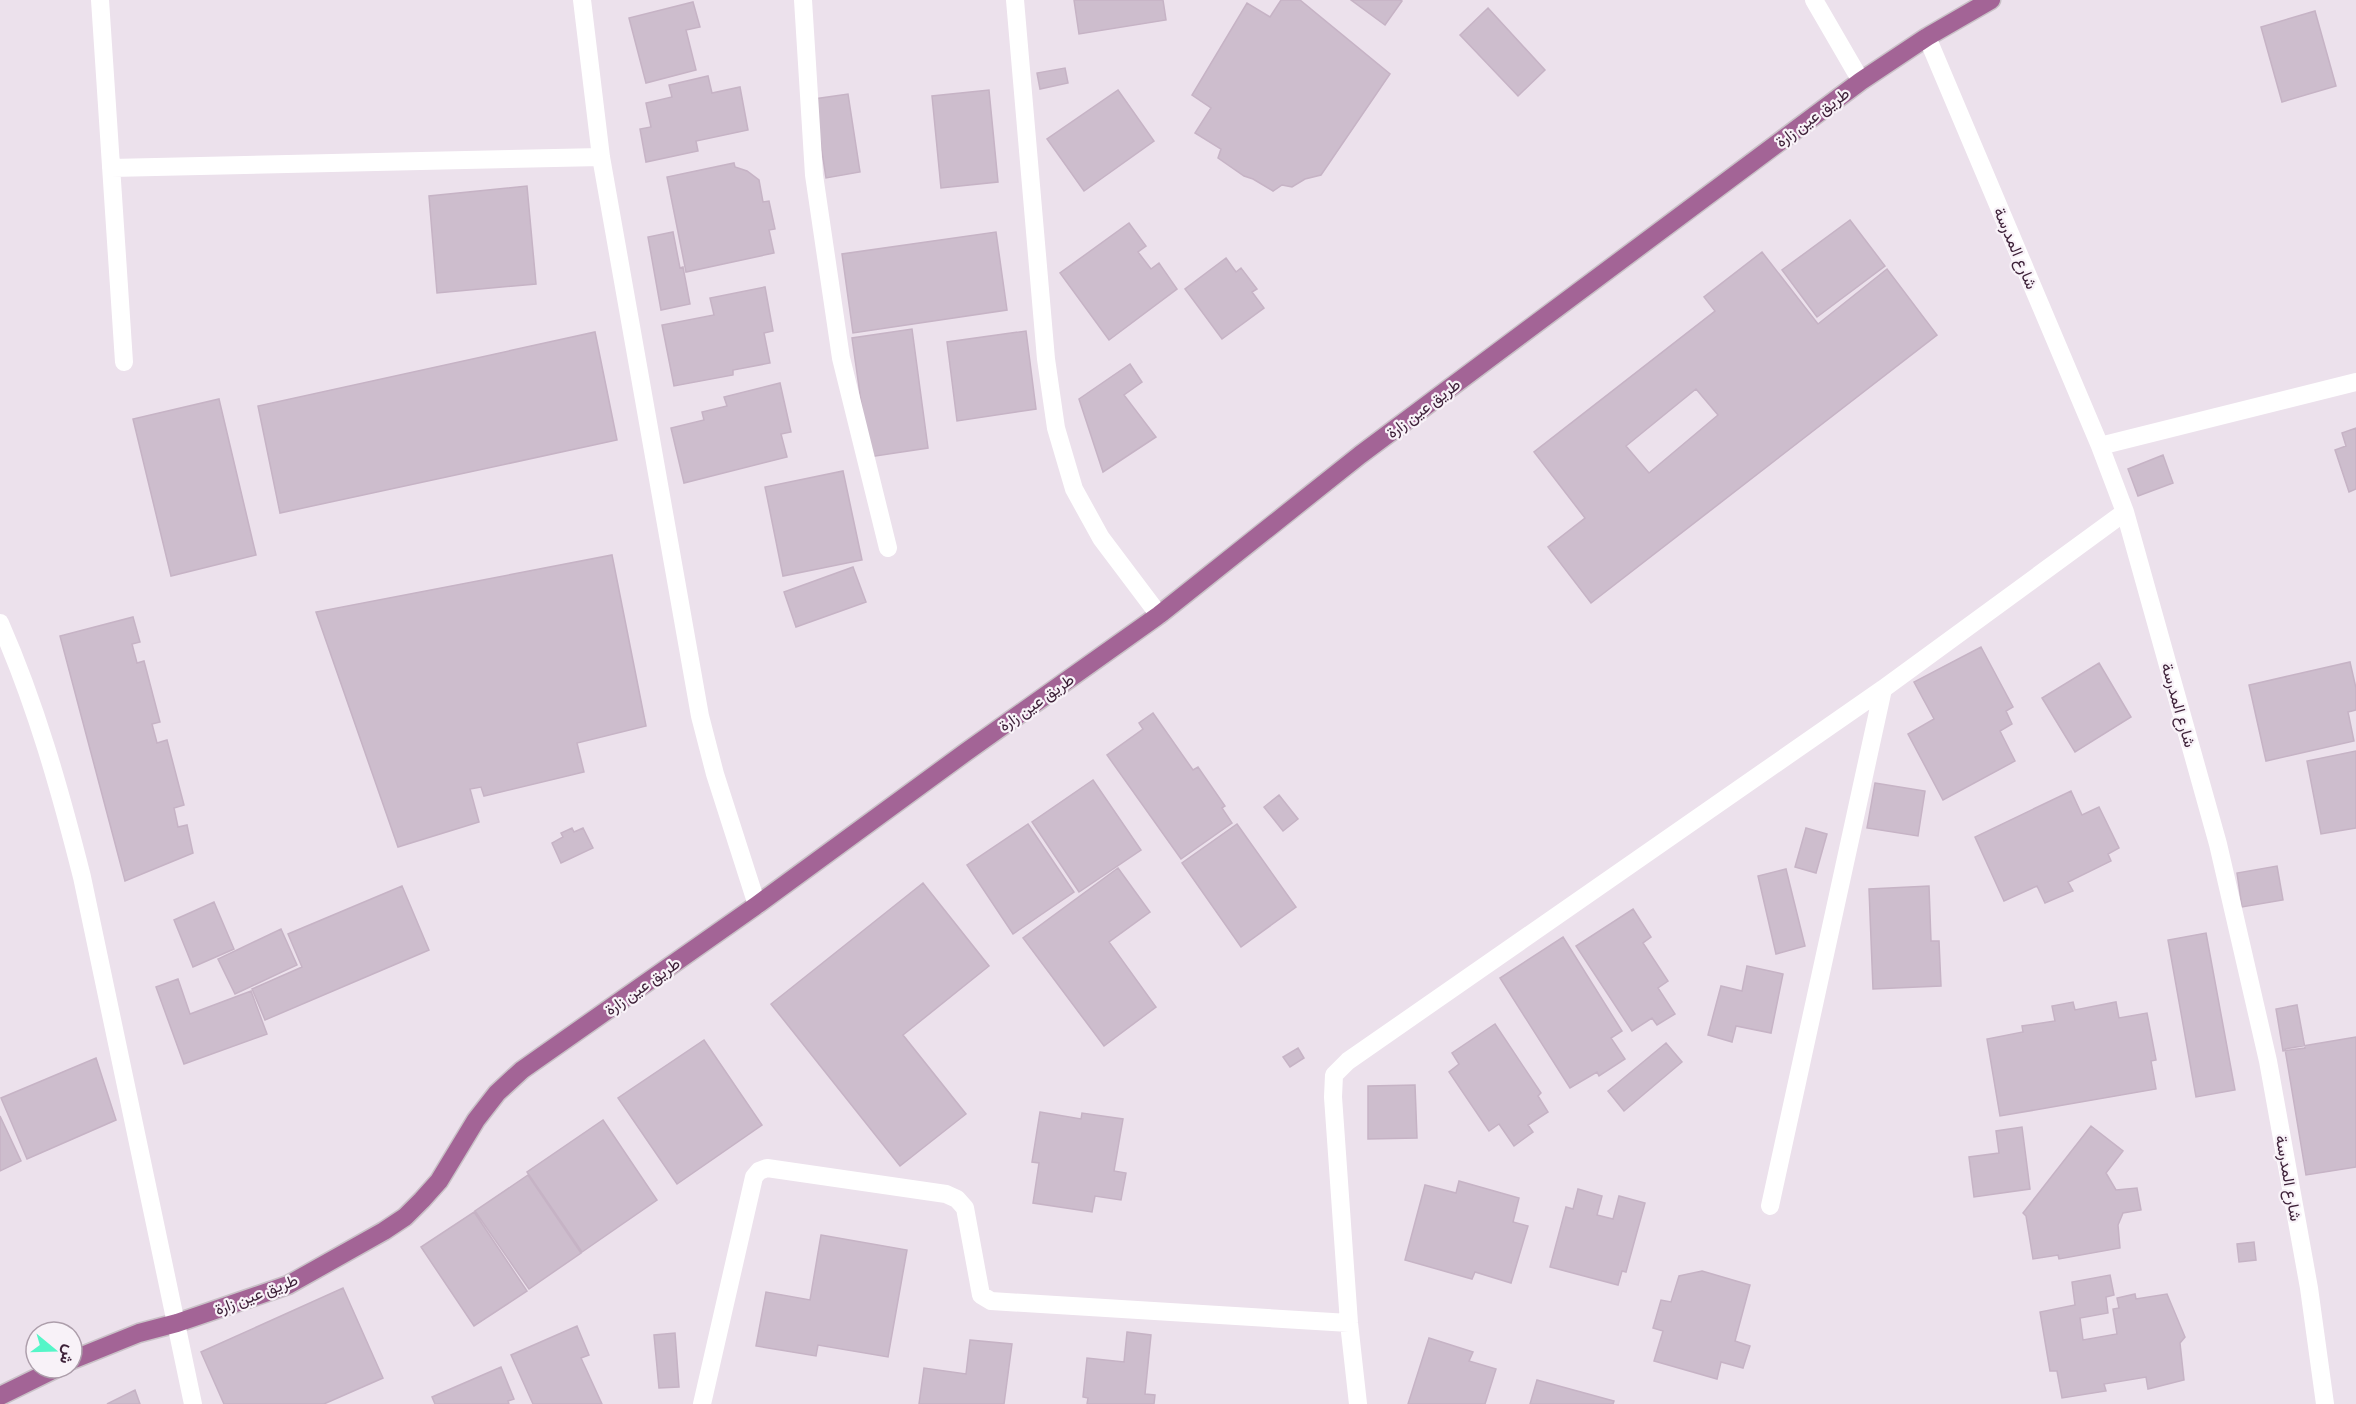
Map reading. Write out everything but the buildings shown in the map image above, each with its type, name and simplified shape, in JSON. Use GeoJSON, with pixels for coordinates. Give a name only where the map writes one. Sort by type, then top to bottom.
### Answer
{"type":"FeatureCollection","features":[{"type":"Feature","properties":{"kind":"main road","name":"طريق عين زارة"},"geometry":{"type":"LineString","coordinates":[[84,1355],[139,1333],[177,1323],[288,1285],[405,1217],[439,1180],[476,1120],[497,1093],[522,1070],[757,905],[966,752],[1159,615],[1360,455],[1861,81],[1927,37],[1991,0]]}},
{"type":"Feature","properties":{"kind":"main road"},"geometry":{"type":"LineString","coordinates":[[0,1396],[33,1380]]}},
{"type":"Feature","properties":{"kind":"street"},"geometry":{"type":"LineString","coordinates":[[100,0],[124,362]]}},
{"type":"Feature","properties":{"kind":"street"},"geometry":{"type":"LineString","coordinates":[[582,0],[601,157],[700,716],[715,774],[757,905]]}},
{"type":"Feature","properties":{"kind":"street"},"geometry":{"type":"LineString","coordinates":[[803,0],[813,175],[841,358],[888,549]]}},
{"type":"Feature","properties":{"kind":"street"},"geometry":{"type":"LineString","coordinates":[[1015,0],[1046,359],[1056,428],[1074,489],[1101,538],[1159,615]]}},
{"type":"Feature","properties":{"kind":"street"},"geometry":{"type":"LineString","coordinates":[[1814,0],[1861,81]]}},
{"type":"Feature","properties":{"kind":"street","name":"شارع المدرسة"},"geometry":{"type":"LineString","coordinates":[[1927,37],[2100,446],[2125,512],[2218,844],[2268,1061],[2309,1288],[2325,1404]]}},
{"type":"Feature","properties":{"kind":"street"},"geometry":{"type":"LineString","coordinates":[[111,168],[601,157]]}},
{"type":"Feature","properties":{"kind":"street"},"geometry":{"type":"LineString","coordinates":[[2100,446],[2356,382]]}},
{"type":"Feature","properties":{"kind":"street"},"geometry":{"type":"LineString","coordinates":[[1358,1404],[1349,1323],[1333,1097],[1334,1075],[1348,1061],[1883,689],[2125,512]]}},
{"type":"Feature","properties":{"kind":"street"},"geometry":{"type":"LineString","coordinates":[[0,623],[40,726],[63,798],[82,877],[193,1404]]}},
{"type":"Feature","properties":{"kind":"street"},"geometry":{"type":"LineString","coordinates":[[1770,1206],[1883,689]]}},
{"type":"Feature","properties":{"kind":"street"},"geometry":{"type":"LineString","coordinates":[[702,1404],[754,1177],[759,1171],[767,1168],[946,1194],[957,1199],[965,1208],[981,1295],[990,1301],[1349,1323]]}}]}
